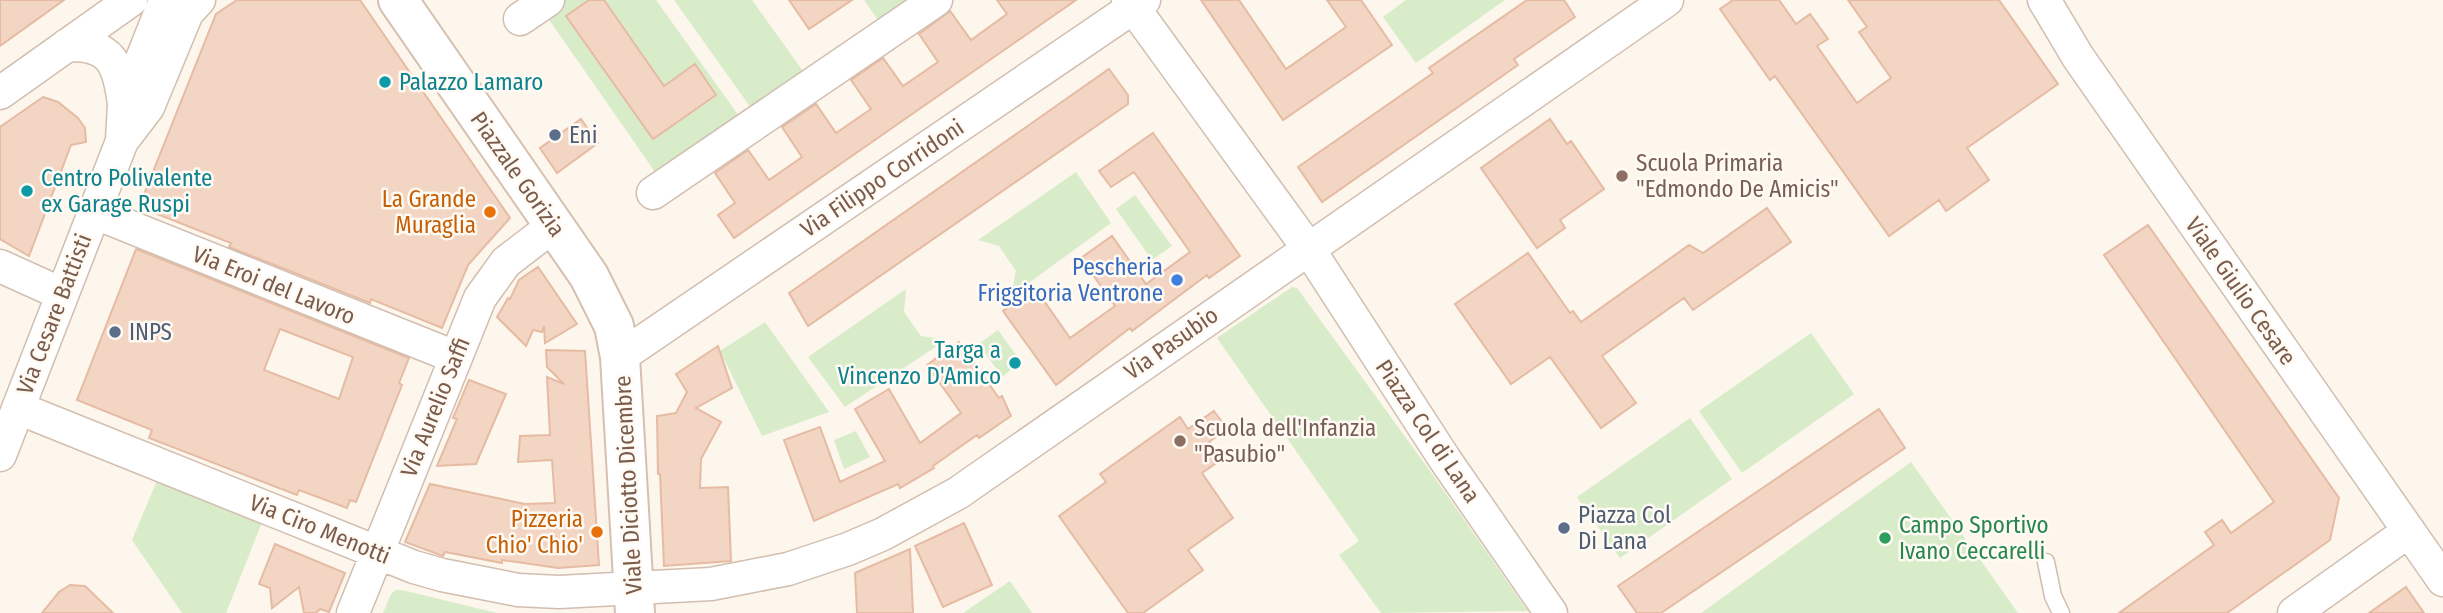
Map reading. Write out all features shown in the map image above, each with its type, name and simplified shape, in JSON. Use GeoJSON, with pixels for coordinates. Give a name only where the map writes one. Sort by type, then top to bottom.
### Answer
{"type":"FeatureCollection","features":[{"type":"Feature","properties":{"kind":"main road","name":"Piazzale Gorizia"},"geometry":{"type":"LineString","coordinates":[[398,0],[589,276],[614,326],[620,357]]}},
{"type":"Feature","properties":{"kind":"main road","name":"Viale Diciotto Dicembre"},"geometry":{"type":"LineString","coordinates":[[620,357],[635,601]]}},
{"type":"Feature","properties":{"kind":"street"},"geometry":{"type":"LineString","coordinates":[[0,93],[131,0]]}},
{"type":"Feature","properties":{"kind":"street"},"geometry":{"type":"LineString","coordinates":[[124,104],[167,0]]}},
{"type":"Feature","properties":{"kind":"street"},"geometry":{"type":"LineString","coordinates":[[122,141],[148,107],[187,13],[199,0]]}},
{"type":"Feature","properties":{"kind":"street"},"geometry":{"type":"LineString","coordinates":[[520,19],[548,0]]}},
{"type":"Feature","properties":{"kind":"street"},"geometry":{"type":"LineString","coordinates":[[653,193],[936,0]]}},
{"type":"Feature","properties":{"kind":"street","name":"Viale Giulio Cesare"},"geometry":{"type":"LineString","coordinates":[[2044,0],[2078,57],[2443,580]]}},
{"type":"Feature","properties":{"kind":"street","name":"Via Pasubio"},"geometry":{"type":"LineString","coordinates":[[635,601],[788,569],[848,549],[920,515],[958,493],[1660,2]]}},
{"type":"Feature","properties":{"kind":"street","name":"Piazza Col di Lana"},"geometry":{"type":"LineString","coordinates":[[1135,3],[1307,248],[1444,458],[1551,613]]}},
{"type":"Feature","properties":{"kind":"street","name":"Via Filippo Corridoni"},"geometry":{"type":"LineString","coordinates":[[620,357],[1135,3]]}},
{"type":"Feature","properties":{"kind":"street"},"geometry":{"type":"LineString","coordinates":[[67,45],[83,44],[97,48],[111,59],[120,76],[124,104],[122,141]]}},
{"type":"Feature","properties":{"kind":"street","name":"Via Cesare Battisti"},"geometry":{"type":"LineString","coordinates":[[0,455],[122,141]]}},
{"type":"Feature","properties":{"kind":"street","name":"Via Eroi del Lavoro"},"geometry":{"type":"LineString","coordinates":[[93,212],[456,357]]}},
{"type":"Feature","properties":{"kind":"street","name":"Via Aurelio Saffi"},"geometry":{"type":"LineString","coordinates":[[353,613],[471,317],[492,280],[506,262],[553,226]]}},
{"type":"Feature","properties":{"kind":"street"},"geometry":{"type":"LineString","coordinates":[[0,266],[62,294]]}},
{"type":"Feature","properties":{"kind":"street","name":"Via Ciro Menotti"},"geometry":{"type":"LineString","coordinates":[[18,408],[377,552],[442,575],[495,587],[635,601]]}},
{"type":"Feature","properties":{"kind":"street"},"geometry":{"type":"LineString","coordinates":[[2298,612],[2409,531]]}},
{"type":"Feature","properties":{"kind":"lane"},"geometry":{"type":"LineString","coordinates":[[2046,562],[2053,596],[2061,613]]}},
{"type":"Feature","properties":{"kind":"green space"},"geometry":{"type":"Polygon","coordinates":[[[559,0],[656,0],[744,123],[662,182],[543,11],[559,0]]]}},
{"type":"Feature","properties":{"kind":"green space"},"geometry":{"type":"Polygon","coordinates":[[[674,0],[752,0],[803,71],[751,108],[674,0]]]}},
{"type":"Feature","properties":{"kind":"green space"},"geometry":{"type":"Polygon","coordinates":[[[864,0],[913,0],[880,23],[864,0]]]}},
{"type":"Feature","properties":{"kind":"green space"},"geometry":{"type":"Polygon","coordinates":[[[1406,0],[1505,0],[1416,63],[1383,17],[1406,0]]]}},
{"type":"Feature","properties":{"kind":"green space"},"geometry":{"type":"Polygon","coordinates":[[[1076,172],[1111,223],[1011,296],[1016,271],[999,246],[978,240],[1076,172]]]}},
{"type":"Feature","properties":{"kind":"green space"},"geometry":{"type":"Polygon","coordinates":[[[1135,195],[1172,246],[1152,260],[1116,209],[1135,195]]]}},
{"type":"Feature","properties":{"kind":"green space"},"geometry":{"type":"Polygon","coordinates":[[[1292,287],[1297,288],[1528,611],[1381,613],[1339,555],[1359,541],[1217,338],[1292,287]]]}},
{"type":"Feature","properties":{"kind":"green space"},"geometry":{"type":"Polygon","coordinates":[[[906,289],[904,312],[921,336],[946,340],[845,407],[808,357],[906,289]]]}},
{"type":"Feature","properties":{"kind":"green space"},"geometry":{"type":"Polygon","coordinates":[[[765,322],[829,412],[762,436],[720,351],[765,322]]]}},
{"type":"Feature","properties":{"kind":"green space"},"geometry":{"type":"Polygon","coordinates":[[[998,330],[1021,362],[1002,377],[979,344],[998,330]]]}},
{"type":"Feature","properties":{"kind":"green space"},"geometry":{"type":"Polygon","coordinates":[[[1811,333],[1854,394],[1742,473],[1699,411],[1811,333]]]}},
{"type":"Feature","properties":{"kind":"green space"},"geometry":{"type":"Polygon","coordinates":[[[1690,418],[1732,479],[1620,558],[1577,497],[1690,418]]]}},
{"type":"Feature","properties":{"kind":"green space"},"geometry":{"type":"Polygon","coordinates":[[[856,431],[870,457],[844,469],[834,440],[856,431]]]}},
{"type":"Feature","properties":{"kind":"green space","name":"Campo Sportivo Ivano Ceccarelli"},"geometry":{"type":"Polygon","coordinates":[[[1911,462],[2018,613],[1701,613],[1911,462]]]}},
{"type":"Feature","properties":{"kind":"green space"},"geometry":{"type":"Polygon","coordinates":[[[158,478],[263,520],[226,613],[182,613],[132,540],[158,478]]]}},
{"type":"Feature","properties":{"kind":"green space"},"geometry":{"type":"Polygon","coordinates":[[[1010,581],[1032,613],[963,613],[1010,581]]]}},
{"type":"Feature","properties":{"kind":"green space"},"geometry":{"type":"Polygon","coordinates":[[[396,590],[497,613],[383,613],[391,594],[396,590]]]}},
{"type":"Feature","properties":{"kind":"building"},"geometry":{"type":"Polygon","coordinates":[[[0,0],[64,0],[0,46],[0,0]]]}},
{"type":"Feature","properties":{"kind":"building"},"geometry":{"type":"Polygon","coordinates":[[[237,0],[360,0],[510,218],[468,265],[442,328],[371,299],[370,303],[229,247],[231,243],[139,207],[216,14],[237,0]]]}},
{"type":"Feature","properties":{"kind":"building"},"geometry":{"type":"Polygon","coordinates":[[[589,0],[604,0],[664,86],[695,64],[716,95],[653,139],[566,16],[589,0]]]}},
{"type":"Feature","properties":{"kind":"building"},"geometry":{"type":"Polygon","coordinates":[[[789,0],[852,0],[809,29],[789,0]]]}},
{"type":"Feature","properties":{"kind":"building"},"geometry":{"type":"Polygon","coordinates":[[[997,0],[1076,0],[734,238],[718,215],[735,203],[715,173],[748,150],[769,180],[802,157],[782,127],[816,104],[836,133],[871,109],[851,80],[883,58],[903,86],[938,62],[919,34],[950,11],[971,40],[1007,14],[997,0]]]}},
{"type":"Feature","properties":{"kind":"building"},"geometry":{"type":"Polygon","coordinates":[[[1201,0],[1239,0],[1286,69],[1346,27],[1327,0],[1361,0],[1392,45],[1283,120],[1201,0]]]}},
{"type":"Feature","properties":{"kind":"building"},"geometry":{"type":"Polygon","coordinates":[[[1527,0],[1564,0],[1575,17],[1514,59],[1518,65],[1322,202],[1298,167],[1433,73],[1429,68],[1527,0]]]}},
{"type":"Feature","properties":{"kind":"building"},"geometry":{"type":"Polygon","coordinates":[[[1733,0],[1779,0],[1796,24],[1810,14],[1828,39],[1817,46],[1857,103],[1891,78],[1859,32],[1867,27],[1848,0],[1999,0],[2058,84],[1967,148],[1989,180],[1946,211],[1939,200],[1889,236],[1775,76],[1770,80],[1720,9],[1733,0]]]}},
{"type":"Feature","properties":{"kind":"building"},"geometry":{"type":"Polygon","coordinates":[[[1109,69],[1128,95],[1128,104],[808,326],[789,293],[1109,69]]]}},
{"type":"Feature","properties":{"kind":"building","name":"Centro Polivalente ex Garage Ruspi"},"geometry":{"type":"Polygon","coordinates":[[[43,97],[58,102],[78,118],[85,128],[86,142],[71,145],[29,256],[0,239],[0,127],[43,97]]]}},
{"type":"Feature","properties":{"kind":"building"},"geometry":{"type":"Polygon","coordinates":[[[581,119],[598,143],[557,173],[540,148],[581,119]]]}},
{"type":"Feature","properties":{"kind":"building"},"geometry":{"type":"Polygon","coordinates":[[[1550,119],[1567,144],[1571,141],[1604,189],[1560,220],[1565,228],[1537,248],[1481,168],[1550,119]]]}},
{"type":"Feature","properties":{"kind":"building"},"geometry":{"type":"Polygon","coordinates":[[[1153,133],[1240,256],[1209,278],[1207,275],[1132,331],[1130,328],[1056,385],[1003,311],[1035,288],[1070,338],[1115,306],[1081,258],[1112,236],[1146,284],[1190,252],[1134,172],[1111,187],[1099,171],[1153,133]]]}},
{"type":"Feature","properties":{"kind":"building"},"geometry":{"type":"Polygon","coordinates":[[[1767,208],[1791,242],[1693,310],[1684,298],[1602,356],[1636,403],[1601,428],[1550,357],[1511,384],[1455,304],[1528,253],[1570,313],[1573,311],[1581,322],[1689,245],[1703,253],[1767,208]]]}},
{"type":"Feature","properties":{"kind":"building"},"geometry":{"type":"Polygon","coordinates":[[[2148,225],[2339,498],[2330,540],[2227,613],[2119,613],[2214,545],[2205,532],[2222,520],[2231,533],[2274,502],[2104,255],[2148,225]]]}},
{"type":"Feature","properties":{"kind":"building"},"geometry":{"type":"Polygon","coordinates":[[[136,249],[409,358],[399,383],[402,385],[356,502],[350,500],[347,508],[299,490],[297,495],[149,438],[152,430],[77,400],[136,249]],[[280,329],[264,370],[339,399],[353,357],[280,329]]]}},
{"type":"Feature","properties":{"kind":"building"},"geometry":{"type":"Polygon","coordinates":[[[538,267],[577,324],[545,343],[544,326],[542,332],[533,330],[526,346],[497,317],[519,280],[538,267]]]}},
{"type":"Feature","properties":{"kind":"building"},"geometry":{"type":"Polygon","coordinates":[[[959,342],[999,398],[1002,396],[1011,416],[979,438],[977,435],[933,466],[934,468],[900,488],[898,484],[814,521],[784,440],[820,427],[840,482],[885,461],[855,409],[889,389],[920,443],[961,413],[927,365],[959,342]]]}},
{"type":"Feature","properties":{"kind":"building"},"geometry":{"type":"Polygon","coordinates":[[[718,346],[732,388],[696,408],[721,422],[701,459],[700,488],[728,487],[731,561],[664,566],[657,416],[676,413],[687,392],[676,374],[718,346]]]}},
{"type":"Feature","properties":{"kind":"building"},"geometry":{"type":"Polygon","coordinates":[[[546,350],[585,351],[599,565],[558,568],[502,560],[502,563],[445,552],[443,556],[405,542],[430,484],[525,504],[555,503],[552,460],[518,462],[520,436],[550,435],[547,377],[564,384],[547,367],[546,350]]]}},
{"type":"Feature","properties":{"kind":"building"},"geometry":{"type":"Polygon","coordinates":[[[469,380],[506,394],[476,464],[437,466],[457,419],[453,418],[469,380]]]}},
{"type":"Feature","properties":{"kind":"building"},"geometry":{"type":"Polygon","coordinates":[[[1879,409],[1905,448],[1661,613],[1637,613],[1618,586],[1879,409]]]}},
{"type":"Feature","properties":{"kind":"building"},"geometry":{"type":"Polygon","coordinates":[[[1214,411],[1227,429],[1209,442],[1222,459],[1202,473],[1233,518],[1188,550],[1203,570],[1143,613],[1128,613],[1059,516],[1106,482],[1100,474],[1180,417],[1188,429],[1214,411]]]}},
{"type":"Feature","properties":{"kind":"building"},"geometry":{"type":"Polygon","coordinates":[[[964,523],[992,585],[943,607],[915,546],[964,523]]]}},
{"type":"Feature","properties":{"kind":"building"},"geometry":{"type":"Polygon","coordinates":[[[275,544],[345,573],[329,612],[320,609],[316,613],[304,613],[299,587],[272,608],[270,588],[259,584],[275,544]]]}},
{"type":"Feature","properties":{"kind":"building"},"geometry":{"type":"Polygon","coordinates":[[[910,549],[913,613],[857,613],[855,573],[910,549]]]}},
{"type":"Feature","properties":{"kind":"building"},"geometry":{"type":"Polygon","coordinates":[[[70,585],[85,586],[113,613],[42,613],[59,592],[70,585]]]}},
{"type":"Feature","properties":{"kind":"building"},"geometry":{"type":"Polygon","coordinates":[[[2406,587],[2424,613],[2369,613],[2406,587]]]}},
{"type":"Feature","properties":{"kind":"place","name":"Palazzo Lamaro"},"geometry":{"type":"Point","coordinates":[385,82]}},
{"type":"Feature","properties":{"kind":"place","name":"Eni"},"geometry":{"type":"Point","coordinates":[555,135]}},
{"type":"Feature","properties":{"kind":"place","name":"Scuola Primaria \"Edmondo De Amicis\""},"geometry":{"type":"Point","coordinates":[1622,176]}},
{"type":"Feature","properties":{"kind":"place","name":"Centro Polivalente ex Garage Ruspi"},"geometry":{"type":"Point","coordinates":[27,191]}},
{"type":"Feature","properties":{"kind":"place","name":"La Grande Muraglia"},"geometry":{"type":"Point","coordinates":[490,212]}},
{"type":"Feature","properties":{"kind":"place","name":"Pescheria Friggitoria Ventrone"},"geometry":{"type":"Point","coordinates":[1177,280]}},
{"type":"Feature","properties":{"kind":"place","name":"INPS"},"geometry":{"type":"Point","coordinates":[115,332]}},
{"type":"Feature","properties":{"kind":"place","name":"Targa a Vincenzo D'Amico"},"geometry":{"type":"Point","coordinates":[1015,363]}},
{"type":"Feature","properties":{"kind":"place","name":"Scuola dell'Infanzia \"Pasubio\""},"geometry":{"type":"Point","coordinates":[1180,441]}},
{"type":"Feature","properties":{"kind":"place","name":"Piazza Col Di Lana"},"geometry":{"type":"Point","coordinates":[1564,528]}},
{"type":"Feature","properties":{"kind":"place","name":"Pizzeria Chio' Chio'"},"geometry":{"type":"Point","coordinates":[597,532]}},
{"type":"Feature","properties":{"kind":"place","name":"Campo Sportivo Ivano Ceccarelli"},"geometry":{"type":"Point","coordinates":[1885,538]}}]}
